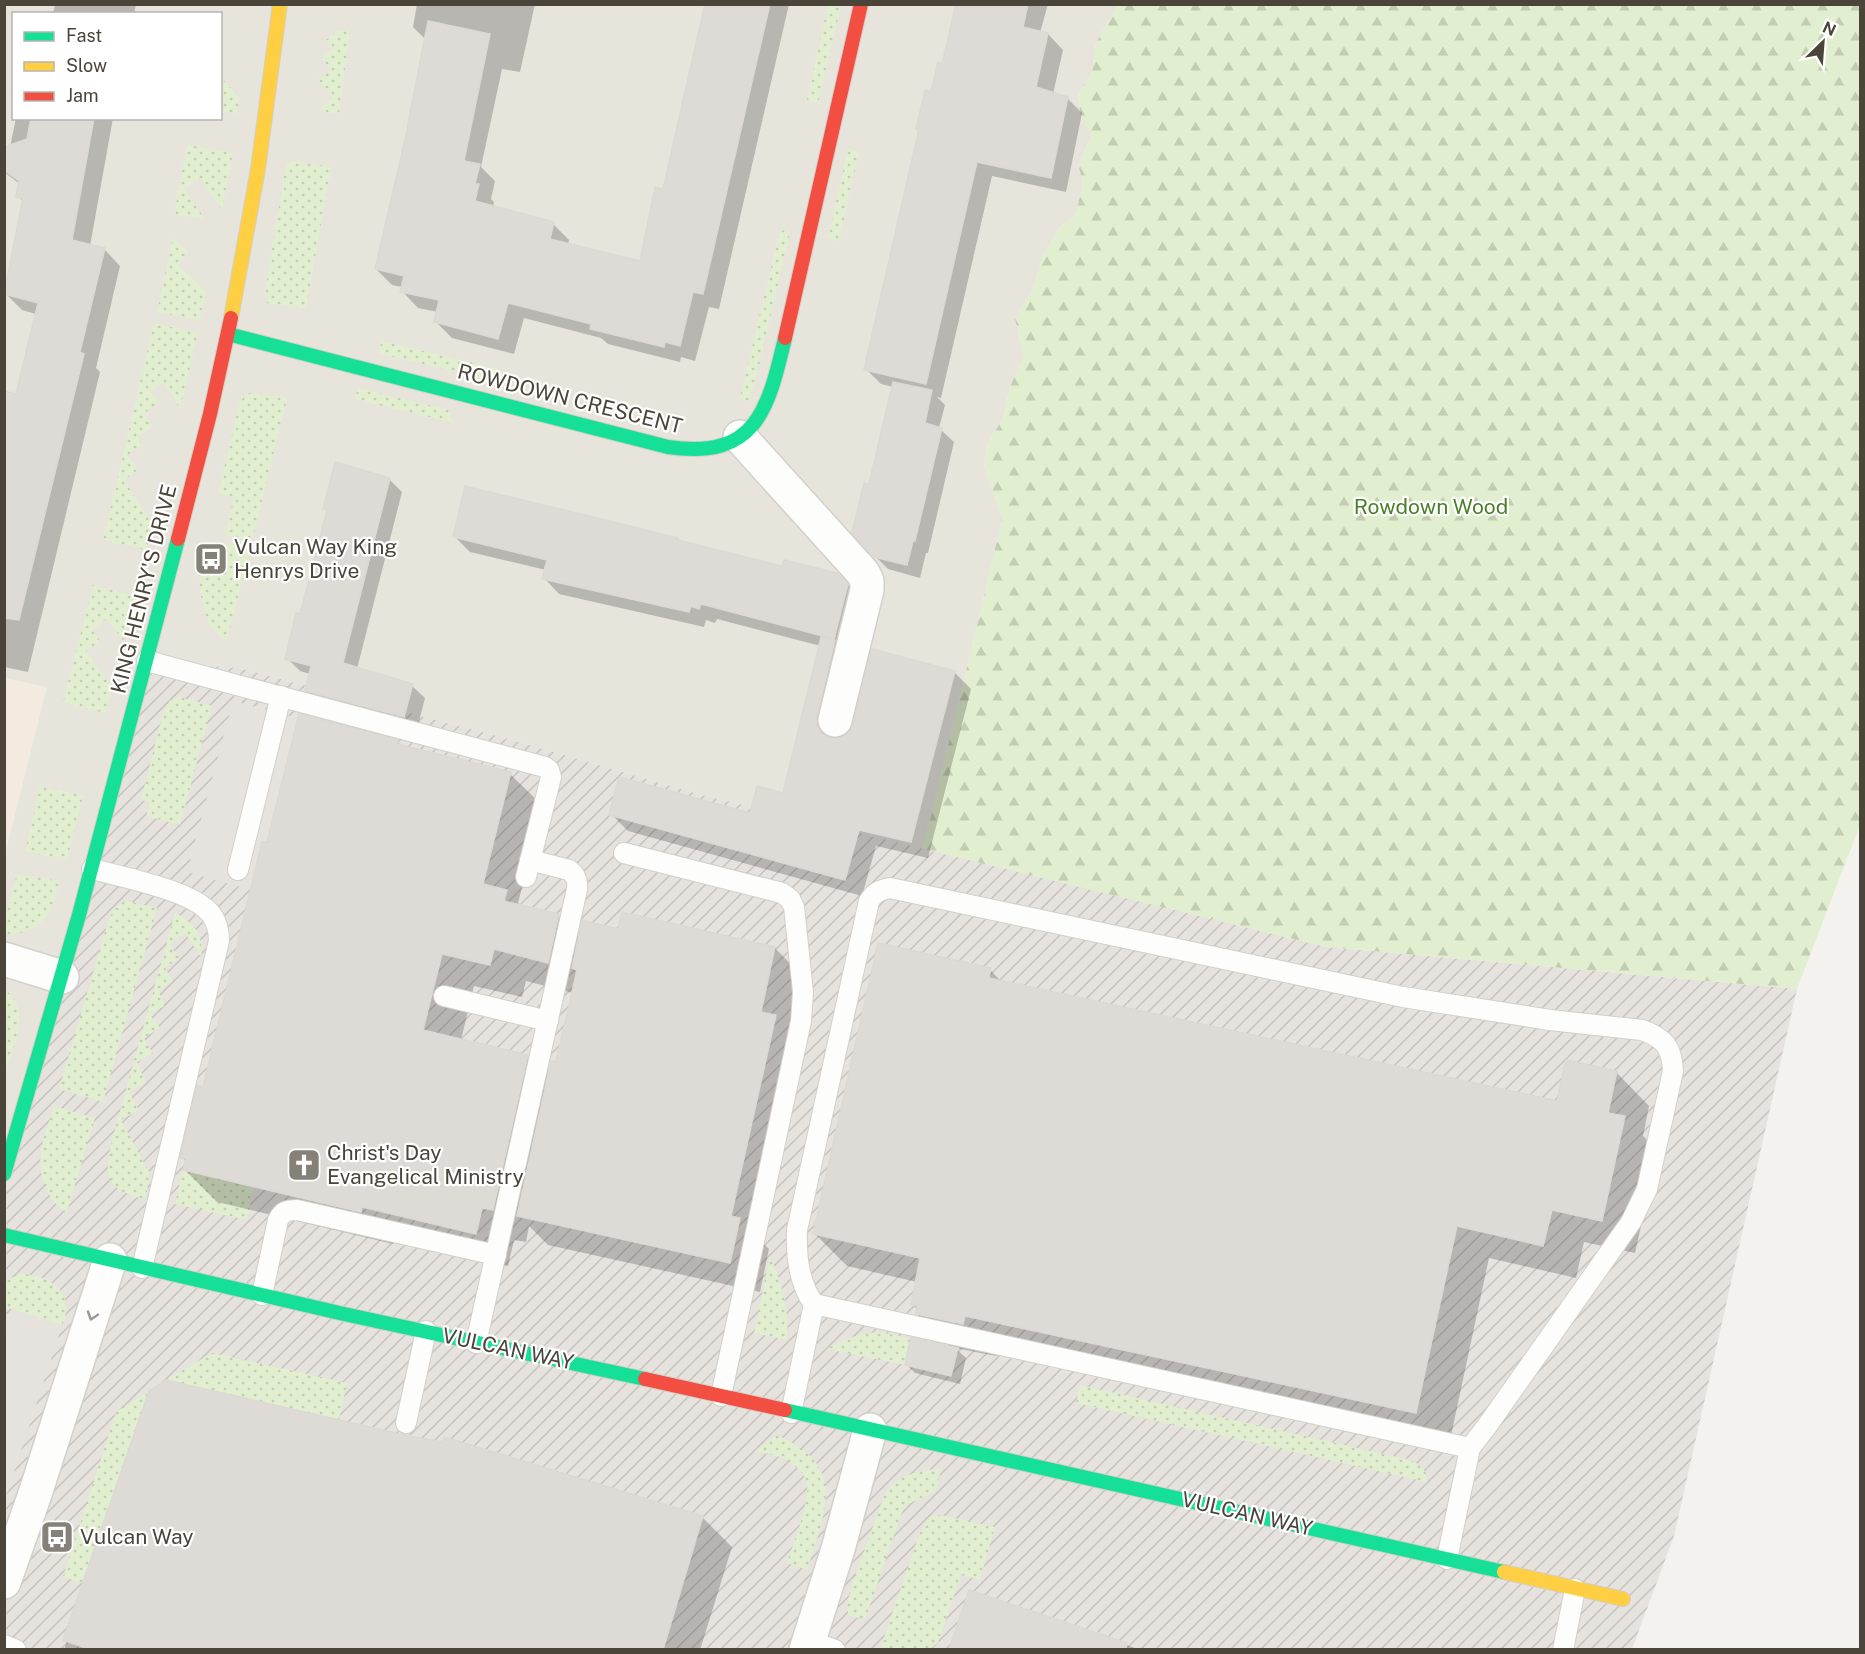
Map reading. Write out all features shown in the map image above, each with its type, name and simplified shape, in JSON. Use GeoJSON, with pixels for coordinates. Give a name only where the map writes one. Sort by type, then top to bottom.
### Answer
{"type":"FeatureCollection","features":[{"type":"Feature","properties":{"kind":"street","name":"KING HENRY'S DRIVE"},"geometry":{"type":"LineString","coordinates":[[4,1174],[92,868],[190,495],[228,334],[256,177],[280,4]]}},
{"type":"Feature","properties":{"kind":"street","name":"ROWDOWN CRESCENT"},"geometry":{"type":"LineString","coordinates":[[228,334],[682,450],[706,450],[728,444],[740,437],[761,416],[774,385],[861,4]]}},
{"type":"Feature","properties":{"kind":"street"},"geometry":{"type":"LineString","coordinates":[[740,437],[863,573],[867,581],[867,590],[836,720]]}},
{"type":"Feature","properties":{"kind":"street"},"geometry":{"type":"LineString","coordinates":[[4,959],[62,977]]}},
{"type":"Feature","properties":{"kind":"street","name":"VULCAN WAY"},"geometry":{"type":"LineString","coordinates":[[4,1235],[262,1295],[1623,1599]]}},
{"type":"Feature","properties":{"kind":"street"},"geometry":{"type":"LineString","coordinates":[[4,1582],[35,1494],[110,1260]]}},
{"type":"Feature","properties":{"kind":"street"},"geometry":{"type":"LineString","coordinates":[[816,1647],[838,1549],[870,1430]]}},
{"type":"Feature","properties":{"kind":"lane"},"geometry":{"type":"LineString","coordinates":[[147,661],[545,766],[549,770],[551,777],[528,869],[569,870],[578,881],[577,889],[476,1343]]}},
{"type":"Feature","properties":{"kind":"lane"},"geometry":{"type":"LineString","coordinates":[[238,870],[281,696]]}},
{"type":"Feature","properties":{"kind":"lane"},"geometry":{"type":"LineString","coordinates":[[624,853],[782,893],[790,899],[794,907],[803,992],[801,1022],[721,1396]]}},
{"type":"Feature","properties":{"kind":"lane"},"geometry":{"type":"LineString","coordinates":[[92,868],[171,891],[196,902],[207,909],[219,930],[219,941],[142,1268]]}},
{"type":"Feature","properties":{"kind":"lane"},"geometry":{"type":"LineString","coordinates":[[1447,1559],[1470,1448],[1641,1204],[1647,1189],[1673,1071],[1672,1057],[1667,1045],[1656,1035],[1642,1030],[1550,1020],[1403,997],[890,888],[874,894],[869,902],[797,1230],[798,1263],[808,1296],[814,1304],[1470,1448]]}},
{"type":"Feature","properties":{"kind":"lane"},"geometry":{"type":"LineString","coordinates":[[444,996],[548,1021]]}},
{"type":"Feature","properties":{"kind":"lane"},"geometry":{"type":"LineString","coordinates":[[262,1295],[278,1220],[281,1213],[288,1210],[496,1255]]}},
{"type":"Feature","properties":{"kind":"lane"},"geometry":{"type":"LineString","coordinates":[[791,1413],[814,1304]]}},
{"type":"Feature","properties":{"kind":"lane"},"geometry":{"type":"LineString","coordinates":[[406,1423],[426,1331]]}},
{"type":"Feature","properties":{"kind":"lane"},"geometry":{"type":"LineString","coordinates":[[1563,1650],[1575,1588]]}},
{"type":"Feature","properties":{"kind":"lane"},"geometry":{"type":"LineString","coordinates":[[4,1645],[16,1650]]}},
{"type":"Feature","properties":{"kind":"shaded area"},"geometry":{"type":"Polygon","coordinates":[[[5,5],[1118,5],[1096,43],[1092,72],[1078,95],[1082,118],[1092,135],[1078,165],[1083,182],[1076,214],[1058,229],[1042,257],[1033,289],[1015,319],[1024,356],[1010,387],[1003,418],[987,445],[984,465],[1002,518],[923,849],[702,795],[519,742],[239,668],[147,661],[5,1174],[5,5]]]}},
{"type":"Feature","properties":{"kind":"shaded area"},"geometry":{"type":"Polygon","coordinates":[[[147,661],[239,668],[519,742],[702,795],[1327,947],[1797,989],[1674,1536],[1632,1649],[5,1650],[5,1174],[147,661]]]}},
{"type":"Feature","properties":{"kind":"shaded area"},"geometry":{"type":"Polygon","coordinates":[[[4,678],[47,687],[5,855],[4,678]]]}},
{"type":"Feature","properties":{"kind":"shaded area"},"geometry":{"type":"Polygon","coordinates":[[[233,701],[298,718],[267,842],[262,842],[251,890],[187,872],[233,701]]]}},
{"type":"Feature","properties":{"kind":"shaded area"},"geometry":{"type":"Polygon","coordinates":[[[12,1309],[62,1325],[5,1500],[4,1335],[12,1309]]]}},
{"type":"Feature","properties":{"kind":"green space"},"geometry":{"type":"Polygon","coordinates":[[[828,5],[841,5],[818,103],[807,100],[828,5]]]}},
{"type":"Feature","properties":{"kind":"green space","name":"Rowdown Wood"},"geometry":{"type":"Polygon","coordinates":[[[1118,5],[1860,5],[1860,825],[1797,989],[1327,947],[923,849],[1002,518],[984,465],[987,445],[1003,418],[1010,387],[1024,356],[1015,319],[1033,289],[1042,257],[1058,229],[1076,214],[1083,182],[1078,165],[1092,135],[1081,118],[1078,95],[1092,72],[1096,43],[1118,5]]]}},
{"type":"Feature","properties":{"kind":"green space"},"geometry":{"type":"Polygon","coordinates":[[[338,30],[350,31],[339,114],[323,112],[320,108],[333,98],[318,80],[331,70],[321,58],[332,49],[326,40],[338,30]]]}},
{"type":"Feature","properties":{"kind":"green space"},"geometry":{"type":"Polygon","coordinates":[[[222,78],[240,98],[237,114],[222,111],[222,78]]]}},
{"type":"Feature","properties":{"kind":"green space"},"geometry":{"type":"Polygon","coordinates":[[[187,145],[233,153],[222,210],[200,178],[184,189],[206,220],[174,214],[187,145]]]}},
{"type":"Feature","properties":{"kind":"green space"},"geometry":{"type":"Polygon","coordinates":[[[848,149],[859,152],[839,241],[828,238],[848,149]]]}},
{"type":"Feature","properties":{"kind":"green space"},"geometry":{"type":"Polygon","coordinates":[[[296,161],[331,167],[306,309],[267,303],[265,292],[285,168],[288,163],[296,161]]]}},
{"type":"Feature","properties":{"kind":"green space"},"geometry":{"type":"Polygon","coordinates":[[[780,230],[790,232],[753,391],[748,403],[740,397],[780,230]]]}},
{"type":"Feature","properties":{"kind":"green space"},"geometry":{"type":"Polygon","coordinates":[[[173,238],[189,252],[178,265],[206,292],[200,320],[157,312],[173,238]]]}},
{"type":"Feature","properties":{"kind":"green space"},"geometry":{"type":"Polygon","coordinates":[[[154,323],[198,333],[180,409],[164,382],[150,391],[159,403],[144,413],[152,427],[137,437],[143,445],[128,455],[138,470],[124,480],[153,525],[147,550],[103,540],[154,323]]]}},
{"type":"Feature","properties":{"kind":"green space"},"geometry":{"type":"Polygon","coordinates":[[[382,341],[502,370],[499,382],[378,353],[382,341]]]}},
{"type":"Feature","properties":{"kind":"green space"},"geometry":{"type":"Polygon","coordinates":[[[358,388],[449,410],[454,423],[355,399],[358,388]]]}},
{"type":"Feature","properties":{"kind":"green space"},"geometry":{"type":"Polygon","coordinates":[[[251,392],[287,398],[252,541],[225,535],[234,497],[218,493],[240,401],[251,392]]]}},
{"type":"Feature","properties":{"kind":"green space"},"geometry":{"type":"Polygon","coordinates":[[[223,543],[250,549],[227,640],[211,627],[200,592],[202,559],[218,562],[223,543]]]}},
{"type":"Feature","properties":{"kind":"green space"},"geometry":{"type":"Polygon","coordinates":[[[93,585],[135,596],[124,641],[107,619],[92,630],[100,641],[86,651],[112,687],[105,713],[63,702],[93,585]]]}},
{"type":"Feature","properties":{"kind":"green space"},"geometry":{"type":"Polygon","coordinates":[[[179,697],[212,706],[180,825],[146,816],[150,802],[141,800],[163,712],[171,699],[179,697]]]}},
{"type":"Feature","properties":{"kind":"green space"},"geometry":{"type":"Polygon","coordinates":[[[40,786],[83,796],[67,859],[25,852],[40,786]]]}},
{"type":"Feature","properties":{"kind":"green space"},"geometry":{"type":"Polygon","coordinates":[[[17,874],[60,881],[49,912],[37,926],[28,931],[5,934],[5,919],[17,874]]]}},
{"type":"Feature","properties":{"kind":"green space"},"geometry":{"type":"Polygon","coordinates":[[[127,901],[157,908],[103,1102],[59,1089],[107,925],[116,907],[127,901]]]}},
{"type":"Feature","properties":{"kind":"green space"},"geometry":{"type":"Polygon","coordinates":[[[175,913],[188,920],[196,930],[201,942],[201,957],[185,933],[170,944],[179,958],[165,968],[173,981],[158,991],[166,1005],[151,1014],[160,1028],[144,1038],[153,1054],[137,1062],[146,1083],[129,1092],[139,1110],[121,1120],[149,1172],[145,1199],[121,1191],[114,1186],[110,1180],[108,1163],[112,1140],[175,913]]]}},
{"type":"Feature","properties":{"kind":"green space"},"geometry":{"type":"Polygon","coordinates":[[[5,990],[18,1007],[19,1018],[16,1042],[5,1074],[5,990]]]}},
{"type":"Feature","properties":{"kind":"green space"},"geometry":{"type":"Polygon","coordinates":[[[54,1106],[95,1118],[67,1212],[57,1205],[50,1195],[40,1166],[44,1137],[54,1106]]]}},
{"type":"Feature","properties":{"kind":"green space"},"geometry":{"type":"Polygon","coordinates":[[[183,1170],[254,1187],[247,1220],[175,1204],[183,1170]]]}},
{"type":"Feature","properties":{"kind":"green space"},"geometry":{"type":"Polygon","coordinates":[[[770,1256],[784,1297],[787,1340],[754,1333],[770,1256]]]}},
{"type":"Feature","properties":{"kind":"green space"},"geometry":{"type":"Polygon","coordinates":[[[19,1274],[36,1276],[58,1287],[65,1302],[66,1315],[62,1325],[5,1307],[5,1281],[19,1274]]]}},
{"type":"Feature","properties":{"kind":"green space"},"geometry":{"type":"Polygon","coordinates":[[[879,1332],[910,1340],[905,1365],[827,1349],[852,1337],[879,1332]]]}},
{"type":"Feature","properties":{"kind":"green space"},"geometry":{"type":"Polygon","coordinates":[[[212,1353],[347,1383],[339,1420],[166,1380],[212,1353]]]}},
{"type":"Feature","properties":{"kind":"green space"},"geometry":{"type":"Polygon","coordinates":[[[1080,1385],[1410,1460],[1423,1468],[1427,1482],[1076,1403],[1080,1385]]]}},
{"type":"Feature","properties":{"kind":"green space"},"geometry":{"type":"Polygon","coordinates":[[[149,1391],[82,1583],[63,1577],[116,1412],[149,1391]]]}},
{"type":"Feature","properties":{"kind":"green space"},"geometry":{"type":"Polygon","coordinates":[[[776,1435],[799,1447],[814,1460],[823,1475],[826,1492],[824,1510],[807,1570],[787,1563],[806,1501],[807,1484],[804,1475],[787,1460],[754,1452],[776,1435]]]}},
{"type":"Feature","properties":{"kind":"green space"},"geometry":{"type":"Polygon","coordinates":[[[941,1469],[936,1491],[908,1504],[902,1512],[865,1620],[848,1615],[850,1590],[884,1496],[902,1478],[924,1471],[941,1469]]]}},
{"type":"Feature","properties":{"kind":"green space"},"geometry":{"type":"Polygon","coordinates":[[[933,1515],[995,1527],[980,1580],[961,1575],[938,1643],[930,1649],[890,1649],[881,1646],[919,1535],[928,1519],[933,1515]]]}},
{"type":"Feature","properties":{"kind":"building"},"geometry":{"type":"Polygon","coordinates":[[[705,4],[770,4],[703,294],[693,292],[680,346],[665,342],[664,347],[590,329],[591,324],[508,303],[498,339],[434,322],[439,300],[400,292],[404,276],[375,269],[405,140],[428,21],[490,34],[464,161],[480,164],[475,184],[479,184],[475,201],[554,222],[550,239],[640,261],[655,187],[663,189],[705,4]]]}},
{"type":"Feature","properties":{"kind":"building"},"geometry":{"type":"Polygon","coordinates":[[[956,4],[1028,4],[1023,27],[1048,33],[1036,87],[1068,97],[1051,178],[977,162],[926,384],[864,370],[919,129],[916,129],[925,90],[931,92],[938,62],[942,64],[956,4]]]}},
{"type":"Feature","properties":{"kind":"building"},"geometry":{"type":"Polygon","coordinates":[[[31,120],[94,120],[72,240],[105,248],[80,352],[84,354],[19,620],[4,618],[4,391],[16,394],[38,303],[4,294],[23,198],[16,197],[19,181],[4,170],[4,147],[27,139],[31,120]]]}},
{"type":"Feature","properties":{"kind":"building"},"geometry":{"type":"Polygon","coordinates":[[[893,382],[932,390],[925,423],[942,428],[915,541],[913,541],[907,565],[874,557],[852,533],[864,483],[869,484],[893,382]]]}},
{"type":"Feature","properties":{"kind":"building"},"geometry":{"type":"Polygon","coordinates":[[[335,462],[390,478],[343,663],[413,684],[404,717],[305,691],[311,666],[285,659],[296,613],[300,614],[327,510],[323,509],[335,462]]]}},
{"type":"Feature","properties":{"kind":"building"},"geometry":{"type":"Polygon","coordinates":[[[465,486],[782,566],[784,560],[837,573],[848,584],[834,639],[701,604],[699,609],[691,606],[689,612],[542,579],[547,560],[453,537],[465,486]]]}},
{"type":"Feature","properties":{"kind":"building"},"geometry":{"type":"Polygon","coordinates":[[[821,637],[835,640],[817,716],[817,726],[822,734],[830,738],[841,738],[849,733],[853,725],[872,649],[955,671],[911,842],[859,830],[845,880],[609,815],[619,777],[750,813],[757,786],[783,793],[821,637]]]}},
{"type":"Feature","properties":{"kind":"building"},"geometry":{"type":"Polygon","coordinates":[[[299,714],[398,740],[397,744],[511,772],[483,884],[507,890],[504,901],[559,914],[548,963],[494,949],[490,965],[442,954],[423,1030],[528,1055],[493,1210],[482,1208],[476,1234],[362,1207],[361,1212],[183,1170],[186,1159],[180,1158],[197,1085],[203,1087],[262,842],[267,842],[299,714]]]}},
{"type":"Feature","properties":{"kind":"building"},"geometry":{"type":"Polygon","coordinates":[[[622,912],[775,947],[761,1012],[776,1015],[731,1216],[740,1218],[730,1263],[517,1216],[551,1061],[556,1062],[577,970],[572,968],[582,920],[618,929],[622,912]]]}},
{"type":"Feature","properties":{"kind":"building"},"geometry":{"type":"Polygon","coordinates":[[[878,943],[991,968],[989,978],[1557,1101],[1566,1060],[1617,1071],[1608,1113],[1625,1116],[1602,1221],[1552,1210],[1543,1246],[1457,1226],[1416,1413],[965,1316],[963,1324],[916,1314],[917,1306],[911,1305],[920,1258],[813,1234],[878,943]]]}},
{"type":"Feature","properties":{"kind":"building"},"geometry":{"type":"Polygon","coordinates":[[[911,1337],[958,1348],[951,1376],[905,1365],[911,1337]]]}},
{"type":"Feature","properties":{"kind":"building"},"geometry":{"type":"Polygon","coordinates":[[[166,1380],[404,1435],[442,1442],[444,1437],[703,1516],[663,1650],[91,1650],[63,1640],[149,1391],[166,1380]]]}},
{"type":"Feature","properties":{"kind":"building"},"geometry":{"type":"Polygon","coordinates":[[[969,1590],[1127,1643],[1126,1650],[949,1650],[969,1590]]]}},
{"type":"Feature","properties":{"kind":"traffic: fast"},"geometry":{"type":"LineString","coordinates":[[228,334],[668,447],[698,449],[721,446],[739,437],[753,424],[764,408],[772,387],[785,338]]}},
{"type":"Feature","properties":{"kind":"traffic: fast"},"geometry":{"type":"LineString","coordinates":[[4,1174],[79,915],[178,539]]}},
{"type":"Feature","properties":{"kind":"traffic: fast"},"geometry":{"type":"LineString","coordinates":[[4,1235],[344,1314],[645,1379]]}},
{"type":"Feature","properties":{"kind":"traffic: fast"},"geometry":{"type":"LineString","coordinates":[[785,1410],[1504,1572]]}},
{"type":"Feature","properties":{"kind":"traffic: slow"},"geometry":{"type":"LineString","coordinates":[[231,318],[258,169],[280,4]]}},
{"type":"Feature","properties":{"kind":"traffic: slow"},"geometry":{"type":"LineString","coordinates":[[1504,1572],[1623,1599]]}},
{"type":"Feature","properties":{"kind":"traffic: jam"},"geometry":{"type":"LineString","coordinates":[[785,338],[861,4]]}},
{"type":"Feature","properties":{"kind":"traffic: jam"},"geometry":{"type":"LineString","coordinates":[[178,539],[210,414],[231,318]]}},
{"type":"Feature","properties":{"kind":"traffic: jam"},"geometry":{"type":"LineString","coordinates":[[645,1379],[785,1410]]}},
{"type":"Feature","properties":{"kind":"place","name":"Vulcan Way King Henrys Drive"},"geometry":{"type":"Point","coordinates":[211,559]}},
{"type":"Feature","properties":{"kind":"place","name":"Christ's Day Evangelical Ministry"},"geometry":{"type":"Point","coordinates":[304,1165]}},
{"type":"Feature","properties":{"kind":"place","name":"Vulcan Way"},"geometry":{"type":"Point","coordinates":[57,1537]}}]}
